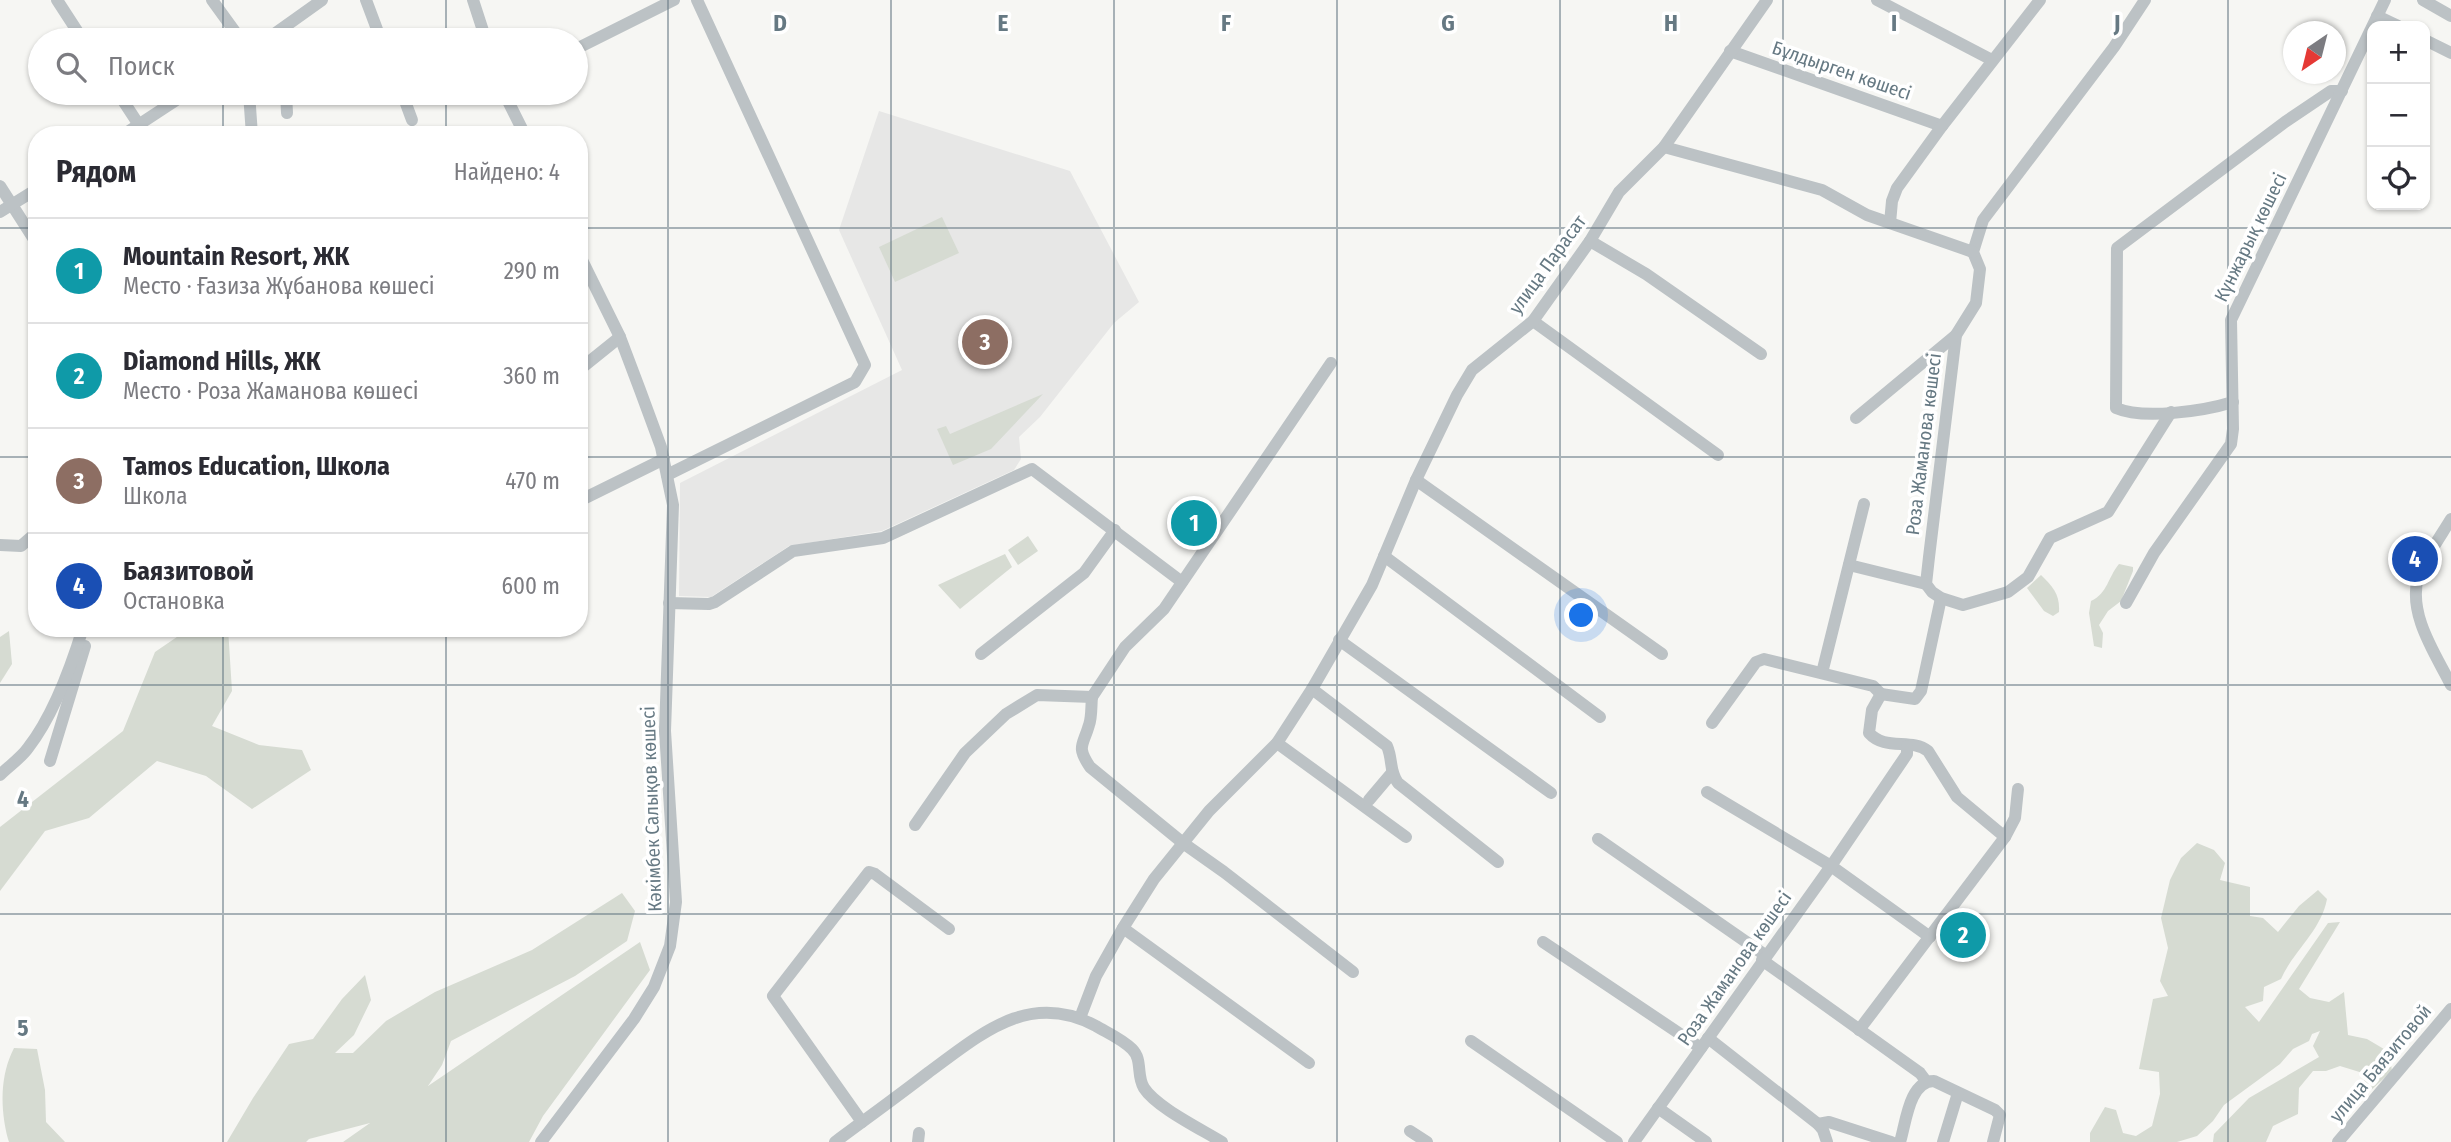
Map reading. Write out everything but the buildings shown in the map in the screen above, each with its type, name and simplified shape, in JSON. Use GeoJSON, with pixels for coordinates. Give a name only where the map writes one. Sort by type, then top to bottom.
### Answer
{"type":"FeatureCollection","features":[{"type":"Feature","properties":{"kind":"street"},"geometry":{"type":"LineString","coordinates":[[57,0],[75,28]]}},
{"type":"Feature","properties":{"kind":"street"},"geometry":{"type":"LineString","coordinates":[[212,0],[232,28]]}},
{"type":"Feature","properties":{"kind":"street"},"geometry":{"type":"LineString","coordinates":[[366,0],[377,28]]}},
{"type":"Feature","properties":{"kind":"street"},"geometry":{"type":"LineString","coordinates":[[473,0],[482,28]]}},
{"type":"Feature","properties":{"kind":"street"},"geometry":{"type":"LineString","coordinates":[[588,43],[674,0]]}},
{"type":"Feature","properties":{"kind":"street"},"geometry":{"type":"LineString","coordinates":[[667,475],[855,382],[865,365],[697,0]]}},
{"type":"Feature","properties":{"kind":"street","name":"улица Парасат"},"geometry":{"type":"LineString","coordinates":[[1080,1018],[1096,976],[1122,928],[1154,879],[1209,811],[1277,743],[1312,689],[1372,585],[1416,480],[1472,370],[1533,321],[1590,241],[1619,192],[1664,147],[1767,0]]}},
{"type":"Feature","properties":{"kind":"street"},"geometry":{"type":"LineString","coordinates":[[1877,0],[1992,60]]}},
{"type":"Feature","properties":{"kind":"street"},"geometry":{"type":"LineString","coordinates":[[1890,223],[1892,201],[1897,188],[2040,0]]}},
{"type":"Feature","properties":{"kind":"street","name":"Роза Жаманова көшесі"},"geometry":{"type":"LineString","coordinates":[[1926,584],[1956,335],[1976,303],[1980,288],[1980,269],[1973,252],[1983,220],[2114,47],[2145,0]]}},
{"type":"Feature","properties":{"kind":"street","name":"Күнжарық көшесі"},"geometry":{"type":"LineString","coordinates":[[2126,603],[2154,553],[2231,444],[2231,320],[2385,0]]}},
{"type":"Feature","properties":{"kind":"street"},"geometry":{"type":"LineString","coordinates":[[2424,0],[2451,16]]}},
{"type":"Feature","properties":{"kind":"street"},"geometry":{"type":"LineString","coordinates":[[287,28],[320,1]]}},
{"type":"Feature","properties":{"kind":"street"},"geometry":{"type":"LineString","coordinates":[[2377,16],[2388,21]]}},
{"type":"Feature","properties":{"kind":"street"},"geometry":{"type":"LineString","coordinates":[[2430,42],[2451,53]]}},
{"type":"Feature","properties":{"kind":"street","name":"Бұлдырген көшесі"},"geometry":{"type":"LineString","coordinates":[[1730,51],[1942,126]]}},
{"type":"Feature","properties":{"kind":"street"},"geometry":{"type":"LineString","coordinates":[[2233,402],[2171,412],[2129,413],[2116,408],[2117,248],[2285,122],[2331,91],[2342,91]]}},
{"type":"Feature","properties":{"kind":"street"},"geometry":{"type":"LineString","coordinates":[[126,105],[139,124]]}},
{"type":"Feature","properties":{"kind":"street"},"geometry":{"type":"LineString","coordinates":[[136,126],[168,105]]}},
{"type":"Feature","properties":{"kind":"street"},"geometry":{"type":"LineString","coordinates":[[249,105],[250,126]]}},
{"type":"Feature","properties":{"kind":"street"},"geometry":{"type":"LineString","coordinates":[[287,105],[287,113]]}},
{"type":"Feature","properties":{"kind":"street"},"geometry":{"type":"LineString","coordinates":[[406,105],[412,120]]}},
{"type":"Feature","properties":{"kind":"street"},"geometry":{"type":"LineString","coordinates":[[510,105],[520,126]]}},
{"type":"Feature","properties":{"kind":"street"},"geometry":{"type":"LineString","coordinates":[[1664,147],[1822,190],[1867,215],[1973,252]]}},
{"type":"Feature","properties":{"kind":"street"},"geometry":{"type":"LineString","coordinates":[[0,186],[28,230]]}},
{"type":"Feature","properties":{"kind":"street"},"geometry":{"type":"LineString","coordinates":[[0,212],[28,195]]}},
{"type":"Feature","properties":{"kind":"street"},"geometry":{"type":"LineString","coordinates":[[1590,241],[1646,274],[1761,354]]}},
{"type":"Feature","properties":{"kind":"street","name":"Кәкімбек Салықов көшесі"},"geometry":{"type":"LineString","coordinates":[[541,1142],[634,1019],[654,987],[670,946],[676,887],[665,731],[673,505],[661,447],[620,337],[588,272]]}},
{"type":"Feature","properties":{"kind":"street"},"geometry":{"type":"LineString","coordinates":[[1533,321],[1718,455]]}},
{"type":"Feature","properties":{"kind":"street"},"geometry":{"type":"LineString","coordinates":[[1856,418],[1956,335]]}},
{"type":"Feature","properties":{"kind":"street"},"geometry":{"type":"LineString","coordinates":[[588,363],[620,337]]}},
{"type":"Feature","properties":{"kind":"street"},"geometry":{"type":"LineString","coordinates":[[1331,363],[1164,609],[1125,647],[1092,697],[1090,725],[1082,743],[1081,754],[1090,767],[1182,843],[1224,872],[1353,972]]}},
{"type":"Feature","properties":{"kind":"street"},"geometry":{"type":"LineString","coordinates":[[1849,565],[1926,584],[1941,598],[1963,605],[2008,592],[2028,577],[2050,538],[2108,512],[2171,412]]}},
{"type":"Feature","properties":{"kind":"street"},"geometry":{"type":"LineString","coordinates":[[588,497],[664,459]]}},
{"type":"Feature","properties":{"kind":"street"},"geometry":{"type":"LineString","coordinates":[[669,603],[715,602],[793,551],[883,538],[1032,469],[1182,582]]}},
{"type":"Feature","properties":{"kind":"street"},"geometry":{"type":"LineString","coordinates":[[1416,480],[1662,654]]}},
{"type":"Feature","properties":{"kind":"street"},"geometry":{"type":"LineString","coordinates":[[1822,673],[1864,504]]}},
{"type":"Feature","properties":{"kind":"street"},"geometry":{"type":"LineString","coordinates":[[2451,519],[2418,576],[2416,598],[2420,622],[2451,685]]}},
{"type":"Feature","properties":{"kind":"street"},"geometry":{"type":"LineString","coordinates":[[981,654],[1084,572],[1115,530]]}},
{"type":"Feature","properties":{"kind":"street"},"geometry":{"type":"LineString","coordinates":[[0,545],[21,546],[28,540]]}},
{"type":"Feature","properties":{"kind":"street"},"geometry":{"type":"LineString","coordinates":[[1384,556],[1600,717]]}},
{"type":"Feature","properties":{"kind":"street"},"geometry":{"type":"LineString","coordinates":[[1712,723],[1756,662],[1764,659],[1873,685],[1881,694],[1915,699],[1920,691],[1941,598]]}},
{"type":"Feature","properties":{"kind":"street"},"geometry":{"type":"LineString","coordinates":[[0,775],[27,750],[44,724],[80,637]]}},
{"type":"Feature","properties":{"kind":"street"},"geometry":{"type":"LineString","coordinates":[[50,761],[86,637]]}},
{"type":"Feature","properties":{"kind":"street"},"geometry":{"type":"LineString","coordinates":[[1339,640],[1551,793]]}},
{"type":"Feature","properties":{"kind":"street"},"geometry":{"type":"LineString","coordinates":[[1312,689],[1387,746],[1392,758],[1391,774],[1368,800]]}},
{"type":"Feature","properties":{"kind":"street"},"geometry":{"type":"LineString","coordinates":[[1881,694],[1872,710],[1869,733],[1875,740],[1922,747],[1928,751],[1957,796],[2005,837]]}},
{"type":"Feature","properties":{"kind":"street"},"geometry":{"type":"LineString","coordinates":[[915,825],[965,753],[1006,714],[1037,695],[1092,697]]}},
{"type":"Feature","properties":{"kind":"street"},"geometry":{"type":"LineString","coordinates":[[1277,743],[1406,837]]}},
{"type":"Feature","properties":{"kind":"street","name":"Роза Жаманова көшесі"},"geometry":{"type":"LineString","coordinates":[[1634,1142],[1830,866],[1907,754],[1907,746]]}},
{"type":"Feature","properties":{"kind":"street"},"geometry":{"type":"LineString","coordinates":[[1391,774],[1398,783],[1498,862]]}},
{"type":"Feature","properties":{"kind":"street"},"geometry":{"type":"LineString","coordinates":[[1859,1030],[2005,837],[2015,818],[2018,789]]}},
{"type":"Feature","properties":{"kind":"street"},"geometry":{"type":"LineString","coordinates":[[1707,792],[1830,866],[1930,937]]}},
{"type":"Feature","properties":{"kind":"street"},"geometry":{"type":"LineString","coordinates":[[1598,839],[1920,1073],[1926,1081]]}},
{"type":"Feature","properties":{"kind":"street"},"geometry":{"type":"LineString","coordinates":[[862,1122],[773,996],[869,872],[949,929]]}},
{"type":"Feature","properties":{"kind":"street"},"geometry":{"type":"LineString","coordinates":[[1122,928],[1309,1063]]}},
{"type":"Feature","properties":{"kind":"street"},"geometry":{"type":"LineString","coordinates":[[1543,942],[1704,1043],[1818,1124],[1824,1130],[1827,1142]]}},
{"type":"Feature","properties":{"kind":"street","name":"улица Баязитовой"},"geometry":{"type":"LineString","coordinates":[[2338,1142],[2451,1009]]}},
{"type":"Feature","properties":{"kind":"street"},"geometry":{"type":"LineString","coordinates":[[835,1142],[981,1034],[1013,1018],[1035,1012],[1063,1012],[1080,1018],[1132,1049],[1139,1058],[1141,1084],[1150,1097],[1222,1142]]}},
{"type":"Feature","properties":{"kind":"street"},"geometry":{"type":"LineString","coordinates":[[1471,1041],[1617,1142]]}},
{"type":"Feature","properties":{"kind":"street"},"geometry":{"type":"LineString","coordinates":[[1900,1142],[1914,1094],[1926,1081],[1934,1081],[1995,1110],[2000,1115],[1993,1142]]}},
{"type":"Feature","properties":{"kind":"street"},"geometry":{"type":"LineString","coordinates":[[1943,1142],[1958,1093]]}},
{"type":"Feature","properties":{"kind":"street"},"geometry":{"type":"LineString","coordinates":[[1658,1108],[1706,1142]]}},
{"type":"Feature","properties":{"kind":"street"},"geometry":{"type":"LineString","coordinates":[[1818,1124],[1829,1122],[1891,1142]]}},
{"type":"Feature","properties":{"kind":"street"},"geometry":{"type":"LineString","coordinates":[[1410,1130],[1427,1142]]}},
{"type":"Feature","properties":{"kind":"shaded area"},"geometry":{"type":"Polygon","coordinates":[[[879,111],[1070,171],[1139,302],[1114,323],[1040,417],[1019,437],[1021,459],[1014,470],[882,531],[789,546],[711,597],[679,596],[680,483],[902,370],[839,230],[879,111]]]}},
{"type":"Feature","properties":{"kind":"shaded area"},"geometry":{"type":"Polygon","coordinates":[[[942,217],[959,253],[895,282],[879,247],[942,217]]]}},
{"type":"Feature","properties":{"kind":"shaded area"},"geometry":{"type":"Polygon","coordinates":[[[1043,394],[991,449],[953,465],[937,429],[946,426],[950,434],[1043,394]]]}},
{"type":"Feature","properties":{"kind":"shaded area"},"geometry":{"type":"Polygon","coordinates":[[[1028,536],[1038,551],[1018,565],[1008,550],[1028,536]]]}},
{"type":"Feature","properties":{"kind":"shaded area"},"geometry":{"type":"Polygon","coordinates":[[[1005,554],[1012,567],[960,609],[938,585],[1005,554]]]}},
{"type":"Feature","properties":{"kind":"shaded area"},"geometry":{"type":"Polygon","coordinates":[[[2119,564],[2133,567],[2133,571],[2121,601],[2108,611],[2099,625],[2103,633],[2102,648],[2094,646],[2089,613],[2091,601],[2104,589],[2119,564]]]}},
{"type":"Feature","properties":{"kind":"shaded area"},"geometry":{"type":"Polygon","coordinates":[[[2041,575],[2057,596],[2059,612],[2053,616],[2044,611],[2027,588],[2041,575]]]}},
{"type":"Feature","properties":{"kind":"shaded area"},"geometry":{"type":"Polygon","coordinates":[[[9,631],[12,664],[0,683],[0,637],[9,631]]]}},
{"type":"Feature","properties":{"kind":"shaded area"},"geometry":{"type":"Polygon","coordinates":[[[177,637],[229,637],[232,691],[212,726],[259,745],[302,750],[311,770],[252,809],[206,776],[157,761],[89,818],[45,831],[0,891],[0,827],[123,731],[155,652],[177,637]]]}},
{"type":"Feature","properties":{"kind":"shaded area"},"geometry":{"type":"Polygon","coordinates":[[[2197,843],[2214,850],[2225,863],[2220,880],[2250,887],[2250,916],[2263,918],[2278,932],[2299,906],[2318,890],[2327,899],[2319,921],[2281,979],[2264,987],[2263,1001],[2245,1007],[2259,1022],[2328,923],[2340,922],[2299,989],[2310,998],[2329,1002],[2344,992],[2348,1035],[2367,1039],[2389,1052],[2392,1071],[2359,1101],[2366,1074],[2340,1066],[2326,1071],[2313,1071],[2299,1088],[2298,1114],[2273,1126],[2266,1142],[2213,1142],[2214,1134],[2249,1098],[2319,1057],[2313,1046],[2320,1031],[2312,1034],[2309,1041],[2293,1049],[2280,1064],[2224,1105],[2213,1121],[2197,1136],[2177,1142],[2090,1142],[2090,1133],[2105,1107],[2116,1110],[2123,1133],[2136,1136],[2152,1126],[2160,1094],[2159,1072],[2139,1069],[2153,999],[2168,996],[2160,981],[2168,948],[2161,918],[2170,880],[2181,858],[2197,843]]]}},
{"type":"Feature","properties":{"kind":"shaded area"},"geometry":{"type":"Polygon","coordinates":[[[622,893],[635,911],[627,941],[575,976],[451,1041],[442,1065],[428,1086],[640,942],[650,970],[543,1116],[529,1142],[343,1142],[370,1123],[306,1142],[227,1142],[289,1044],[313,1039],[342,999],[365,975],[371,1000],[354,1035],[335,1053],[353,1053],[386,1021],[435,992],[532,950],[622,893]]]}},
{"type":"Feature","properties":{"kind":"shaded area"},"geometry":{"type":"Polygon","coordinates":[[[14,1048],[37,1049],[45,1090],[46,1122],[65,1142],[9,1142],[5,1127],[3,1092],[6,1069],[14,1048]]]}},
{"type":"Feature","properties":{"kind":"place","name":"Tamos Education, Школа"},"geometry":{"type":"Point","coordinates":[985,342]}},
{"type":"Feature","properties":{"kind":"place","name":"Mountain Resort, ЖК"},"geometry":{"type":"Point","coordinates":[1194,523]}},
{"type":"Feature","properties":{"kind":"place","name":"Баязитовой"},"geometry":{"type":"Point","coordinates":[2415,559]}},
{"type":"Feature","properties":{"kind":"place","name":"Diamond Hills, ЖК"},"geometry":{"type":"Point","coordinates":[1963,935]}}]}
